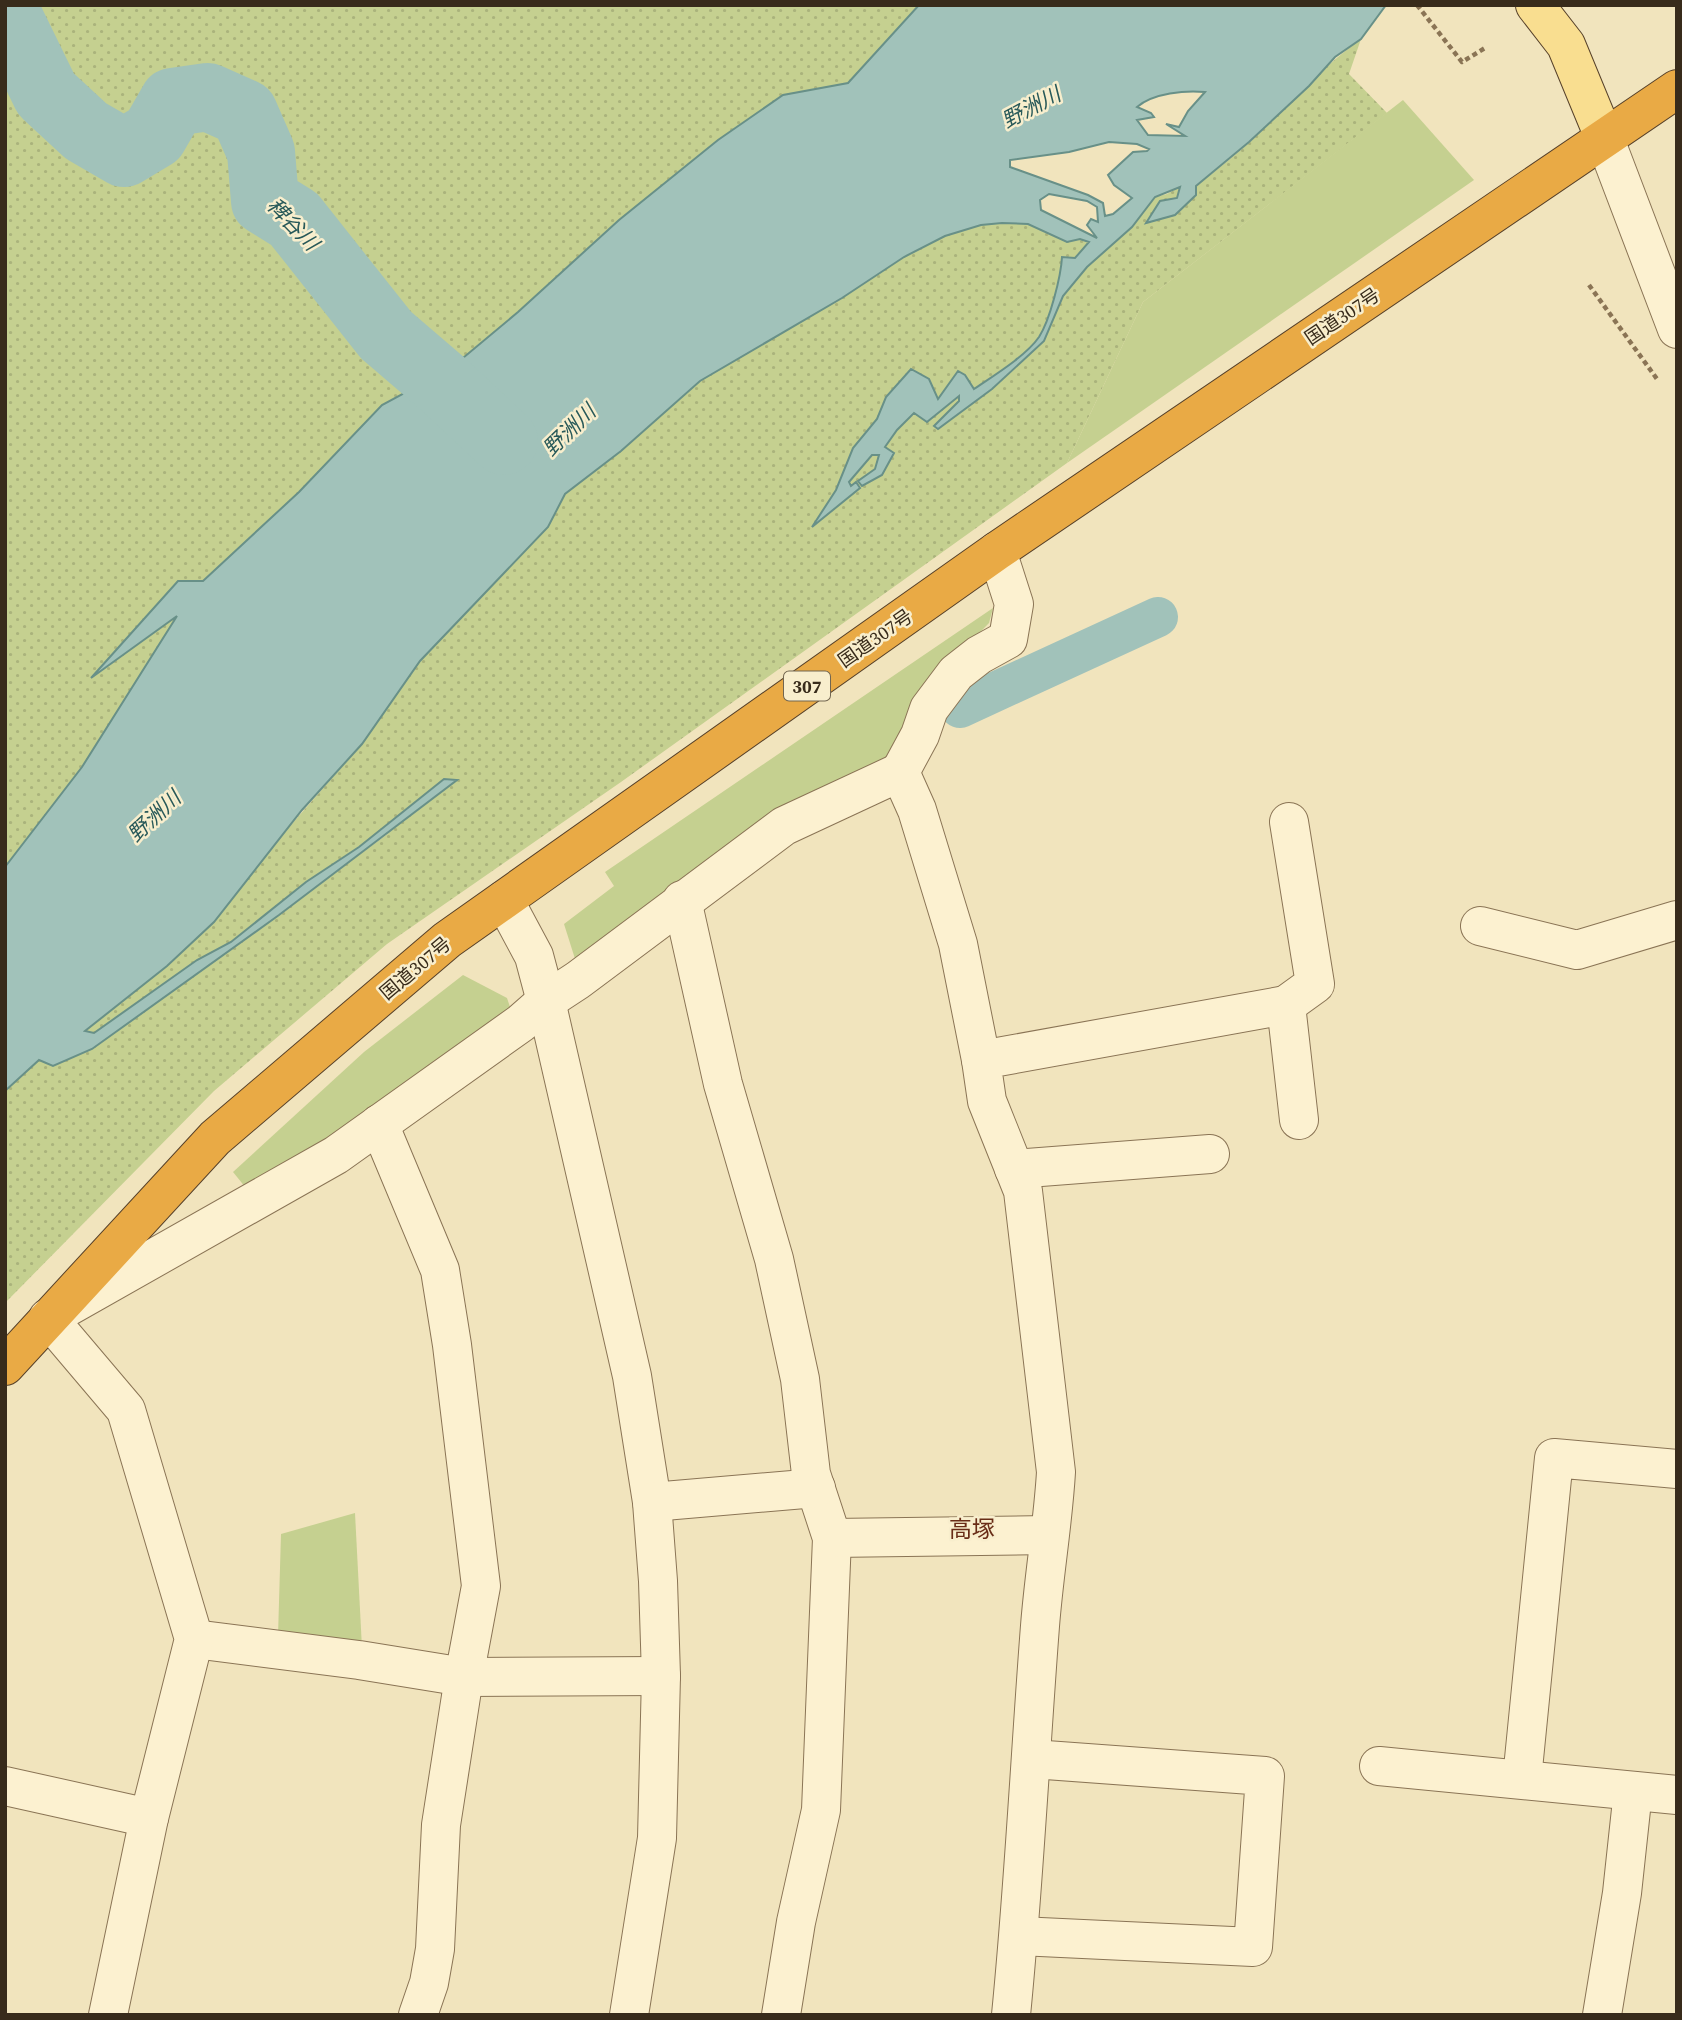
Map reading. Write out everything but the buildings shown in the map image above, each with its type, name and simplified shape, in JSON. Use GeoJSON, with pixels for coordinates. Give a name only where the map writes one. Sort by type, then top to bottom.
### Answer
{"type":"FeatureCollection","features":[{"type":"Feature","properties":{"kind":"highway","name":"国道307号"},"geometry":{"type":"LineString","coordinates":[[5,1366],[215,1138],[447,940],[997,551],[1677,89]]}},
{"type":"Feature","properties":{"kind":"main road"},"geometry":{"type":"LineString","coordinates":[[1535,5],[1566,45],[1604,137]]}},
{"type":"Feature","properties":{"kind":"street"},"geometry":{"type":"LineString","coordinates":[[1604,137],[1677,329]]}},
{"type":"Feature","properties":{"kind":"street"},"geometry":{"type":"LineString","coordinates":[[108,2015],[149,1818],[194,1639],[126,1410],[48,1318],[336,1155],[522,1023],[546,1001],[784,826],[900,772],[920,734],[929,709],[956,673],[979,655],[1008,639],[1014,604],[997,551]]}},
{"type":"Feature","properties":{"kind":"street"},"geometry":{"type":"LineString","coordinates":[[900,772],[917,810],[958,944],[987,1101],[1023,1191],[1056,1472],[1054,1510],[1048,1535],[1011,2015]]}},
{"type":"Feature","properties":{"kind":"street"},"geometry":{"type":"LineString","coordinates":[[981,1060],[1286,1005],[1315,984],[1289,822]]}},
{"type":"Feature","properties":{"kind":"street"},"geometry":{"type":"LineString","coordinates":[[504,900],[534,956],[546,1001],[632,1376],[652,1502],[661,1676],[657,1838],[629,2015]]}},
{"type":"Feature","properties":{"kind":"street"},"geometry":{"type":"LineString","coordinates":[[682,901],[723,1084],[774,1259],[800,1379],[811,1474],[832,1538],[821,1810],[796,1922],[780,2015]]}},
{"type":"Feature","properties":{"kind":"street"},"geometry":{"type":"LineString","coordinates":[[1480,926],[1577,950],[1677,920]]}},
{"type":"Feature","properties":{"kind":"street"},"geometry":{"type":"LineString","coordinates":[[1286,1005],[1299,1120]]}},
{"type":"Feature","properties":{"kind":"street"},"geometry":{"type":"LineString","coordinates":[[379,1124],[440,1270],[452,1345],[481,1586],[441,1825],[435,1949],[429,1983],[418,2015]]}},
{"type":"Feature","properties":{"kind":"street"},"geometry":{"type":"LineString","coordinates":[[1014,1169],[1210,1154]]}},
{"type":"Feature","properties":{"kind":"street"},"geometry":{"type":"LineString","coordinates":[[1522,1779],[1554,1458],[1677,1469]]}},
{"type":"Feature","properties":{"kind":"street"},"geometry":{"type":"LineString","coordinates":[[652,1502],[816,1488]]}},
{"type":"Feature","properties":{"kind":"street"},"geometry":{"type":"LineString","coordinates":[[832,1538],[1048,1535]]}},
{"type":"Feature","properties":{"kind":"street"},"geometry":{"type":"LineString","coordinates":[[194,1639],[359,1660],[464,1677],[661,1676]]}},
{"type":"Feature","properties":{"kind":"street"},"geometry":{"type":"LineString","coordinates":[[1019,1936],[1253,1947],[1265,1776],[1032,1759]]}},
{"type":"Feature","properties":{"kind":"street"},"geometry":{"type":"LineString","coordinates":[[1379,1766],[1677,1795]]}},
{"type":"Feature","properties":{"kind":"street"},"geometry":{"type":"LineString","coordinates":[[5,1786],[149,1818]]}},
{"type":"Feature","properties":{"kind":"street"},"geometry":{"type":"LineString","coordinates":[[1602,2015],[1622,1893],[1633,1791]]}},
{"type":"Feature","properties":{"kind":"path"},"geometry":{"type":"LineString","coordinates":[[1417,5],[1462,62],[1485,48]]}},
{"type":"Feature","properties":{"kind":"path"},"geometry":{"type":"LineString","coordinates":[[1589,285],[1657,379]]}},
{"type":"Feature","properties":{"kind":"green space"},"geometry":{"type":"Polygon","coordinates":[[[5,5],[919,5],[848,83],[783,95],[718,140],[619,220],[518,312],[451,368],[382,405],[299,492],[203,581],[95,675],[178,615],[82,767],[5,867],[5,5]]]}},
{"type":"Feature","properties":{"kind":"green space"},"geometry":{"type":"Polygon","coordinates":[[[1361,39],[1349,74],[1387,113],[1143,302],[1067,463],[621,782],[387,944],[214,1091],[5,1303],[5,1091],[40,1059],[53,1066],[92,1049],[389,833],[359,847],[306,882],[231,942],[197,960],[94,1033],[84,1031],[167,966],[362,744],[420,661],[548,527],[565,494],[621,451],[700,381],[904,257],[945,236],[981,225],[1028,224],[1067,242],[1080,239],[1089,242],[1075,258],[1062,257],[1060,275],[1043,330],[1033,345],[1009,366],[974,390],[965,375],[938,399],[929,379],[910,370],[886,397],[877,419],[853,448],[836,490],[815,525],[860,488],[849,483],[872,455],[879,454],[875,469],[859,481],[882,475],[885,448],[890,437],[906,420],[927,408],[959,396],[959,401],[935,426],[992,389],[1044,341],[1063,296],[1087,267],[1132,227],[1155,197],[1181,186],[1177,198],[1160,201],[1147,223],[1238,153],[1318,75],[1361,39]]]}},
{"type":"Feature","properties":{"kind":"green space"},"geometry":{"type":"Polygon","coordinates":[[[1403,100],[1474,180],[1067,463],[1143,302],[1403,100]]]}},
{"type":"Feature","properties":{"kind":"green space"},"geometry":{"type":"Polygon","coordinates":[[[993,608],[989,623],[924,690],[907,732],[881,764],[576,962],[564,924],[614,886],[605,872],[993,608]]]}},
{"type":"Feature","properties":{"kind":"green space"},"geometry":{"type":"Polygon","coordinates":[[[463,975],[507,998],[513,1016],[250,1193],[233,1172],[364,1052],[463,975]]]}},
{"type":"Feature","properties":{"kind":"green space"},"geometry":{"type":"Polygon","coordinates":[[[355,1513],[362,1648],[278,1636],[281,1534],[355,1513]]]}},
{"type":"Feature","properties":{"kind":"water","name":"野洲川"},"geometry":{"type":"Polygon","coordinates":[[[919,5],[1386,5],[1361,39],[1335,57],[1309,86],[1249,142],[1196,186],[1196,195],[1175,215],[1146,223],[1160,201],[1177,198],[1180,187],[1155,197],[1132,227],[1087,267],[1063,296],[1044,341],[992,389],[938,429],[934,426],[959,401],[959,396],[927,422],[914,413],[885,447],[894,453],[882,475],[862,486],[858,481],[875,469],[879,455],[872,455],[849,482],[851,486],[856,482],[860,488],[812,527],[836,490],[853,448],[877,419],[886,397],[911,369],[929,379],[938,399],[958,371],[965,375],[974,389],[1009,365],[1033,344],[1043,329],[1054,298],[1062,257],[1075,258],[1089,242],[1080,239],[1067,242],[1028,224],[981,225],[945,236],[904,257],[842,298],[700,381],[621,451],[565,494],[548,527],[420,661],[362,744],[302,810],[214,922],[167,966],[85,1031],[94,1033],[197,960],[231,942],[306,882],[359,847],[444,779],[457,780],[279,915],[92,1049],[53,1066],[39,1060],[5,1091],[5,867],[82,767],[177,616],[91,678],[178,581],[203,581],[299,492],[382,405],[451,368],[518,312],[619,220],[718,140],[783,95],[848,83],[919,5]],[[1179,92],[1152,98],[1137,107],[1154,117],[1137,120],[1148,135],[1185,136],[1166,124],[1179,127],[1188,111],[1205,92],[1179,92]],[[1109,142],[1069,152],[1010,160],[1010,167],[1088,195],[1103,203],[1105,216],[1113,214],[1132,198],[1114,185],[1108,175],[1133,152],[1149,149],[1137,144],[1109,142]],[[1049,194],[1040,200],[1041,210],[1097,238],[1087,225],[1091,219],[1098,222],[1097,207],[1087,201],[1049,194]]]}},
{"type":"Feature","properties":{"kind":"waterway","name":"稗谷川"},"geometry":{"type":"LineString","coordinates":[[5,10],[46,94],[86,131],[124,153],[154,135],[173,102],[208,97],[244,113],[261,152],[265,201],[294,219],[386,335],[504,441]]}},
{"type":"Feature","properties":{"kind":"waterway"},"geometry":{"type":"LineString","coordinates":[[960,708],[1158,617]]}},
{"type":"Feature","properties":{"kind":"district","name":"高塚"},"geometry":{"type":"Point","coordinates":[972,1529]}}]}
